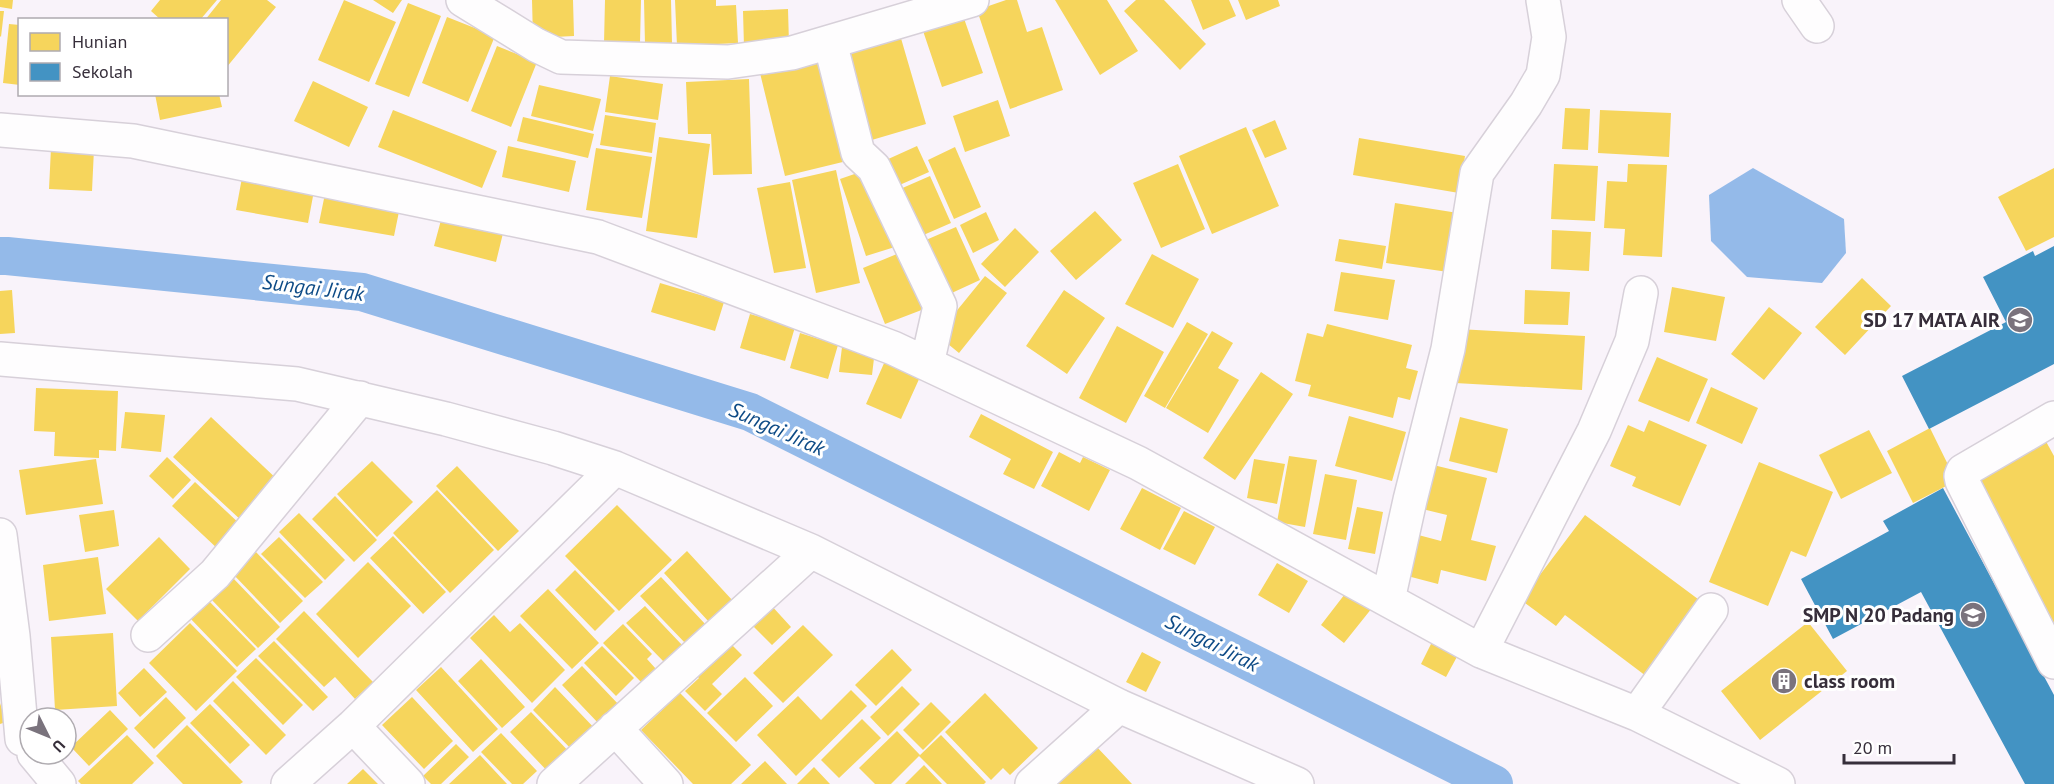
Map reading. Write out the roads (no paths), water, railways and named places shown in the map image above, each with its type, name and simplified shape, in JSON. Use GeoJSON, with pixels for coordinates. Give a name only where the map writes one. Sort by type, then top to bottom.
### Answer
{"type":"FeatureCollection","features":[{"type":"Feature","properties":{"kind":"street"},"geometry":{"type":"LineString","coordinates":[[463,0],[536,45],[561,57],[728,62],[792,54],[972,0]]}},
{"type":"Feature","properties":{"kind":"street"},"geometry":{"type":"LineString","coordinates":[[1388,600],[1410,500],[1448,349],[1477,173],[1526,104],[1543,75],[1549,37],[1543,0]]}},
{"type":"Feature","properties":{"kind":"street"},"geometry":{"type":"LineString","coordinates":[[1799,0],[1817,26]]}},
{"type":"Feature","properties":{"kind":"street"},"geometry":{"type":"LineString","coordinates":[[830,42],[858,153],[874,168],[940,306],[927,364]]}},
{"type":"Feature","properties":{"kind":"street"},"geometry":{"type":"LineString","coordinates":[[0,130],[133,141],[598,237],[893,348],[1138,463],[1481,651],[1637,714],[1778,784]]}},
{"type":"Feature","properties":{"kind":"street"},"geometry":{"type":"LineString","coordinates":[[1481,651],[1594,431],[1632,341],[1641,293]]}},
{"type":"Feature","properties":{"kind":"street"},"geometry":{"type":"LineString","coordinates":[[0,359],[297,384],[446,419],[553,448],[615,468],[811,551],[1119,706],[1286,782]]}},
{"type":"Feature","properties":{"kind":"street"},"geometry":{"type":"LineString","coordinates":[[148,635],[215,574],[360,398]]}},
{"type":"Feature","properties":{"kind":"street"},"geometry":{"type":"LineString","coordinates":[[2054,418],[1963,471],[1961,476],[2054,662]]}},
{"type":"Feature","properties":{"kind":"street"},"geometry":{"type":"LineString","coordinates":[[288,784],[353,726],[615,468]]}},
{"type":"Feature","properties":{"kind":"street"},"geometry":{"type":"LineString","coordinates":[[0,535],[14,636],[19,706]]}},
{"type":"Feature","properties":{"kind":"street"},"geometry":{"type":"LineString","coordinates":[[554,784],[811,551]]}},
{"type":"Feature","properties":{"kind":"street"},"geometry":{"type":"LineString","coordinates":[[1637,714],[1711,610]]}},
{"type":"Feature","properties":{"kind":"street"},"geometry":{"type":"LineString","coordinates":[[1032,784],[1119,706]]}},
{"type":"Feature","properties":{"kind":"street"},"geometry":{"type":"LineString","coordinates":[[353,726],[408,784]]}},
{"type":"Feature","properties":{"kind":"street"},"geometry":{"type":"LineString","coordinates":[[615,728],[666,784]]}},
{"type":"Feature","properties":{"kind":"street"},"geometry":{"type":"LineString","coordinates":[[40,766],[59,784]]}},
{"type":"Feature","properties":{"kind":"water"},"geometry":{"type":"Polygon","coordinates":[[[1753,168],[1844,219],[1846,253],[1822,283],[1747,277],[1711,241],[1709,195],[1753,168]]]}},
{"type":"Feature","properties":{"kind":"waterway","name":"Sungai Jirak"},"geometry":{"type":"LineString","coordinates":[[0,256],[362,292],[750,412],[1494,784]]}},
{"type":"Feature","properties":{"kind":"place","name":"SD 17 MATA AIR"},"geometry":{"type":"Point","coordinates":[2020,320]}},
{"type":"Feature","properties":{"kind":"place","name":"SMP N 20 Padang"},"geometry":{"type":"Point","coordinates":[1973,615]}},
{"type":"Feature","properties":{"kind":"place","name":"class room"},"geometry":{"type":"Point","coordinates":[1784,681]}}]}
